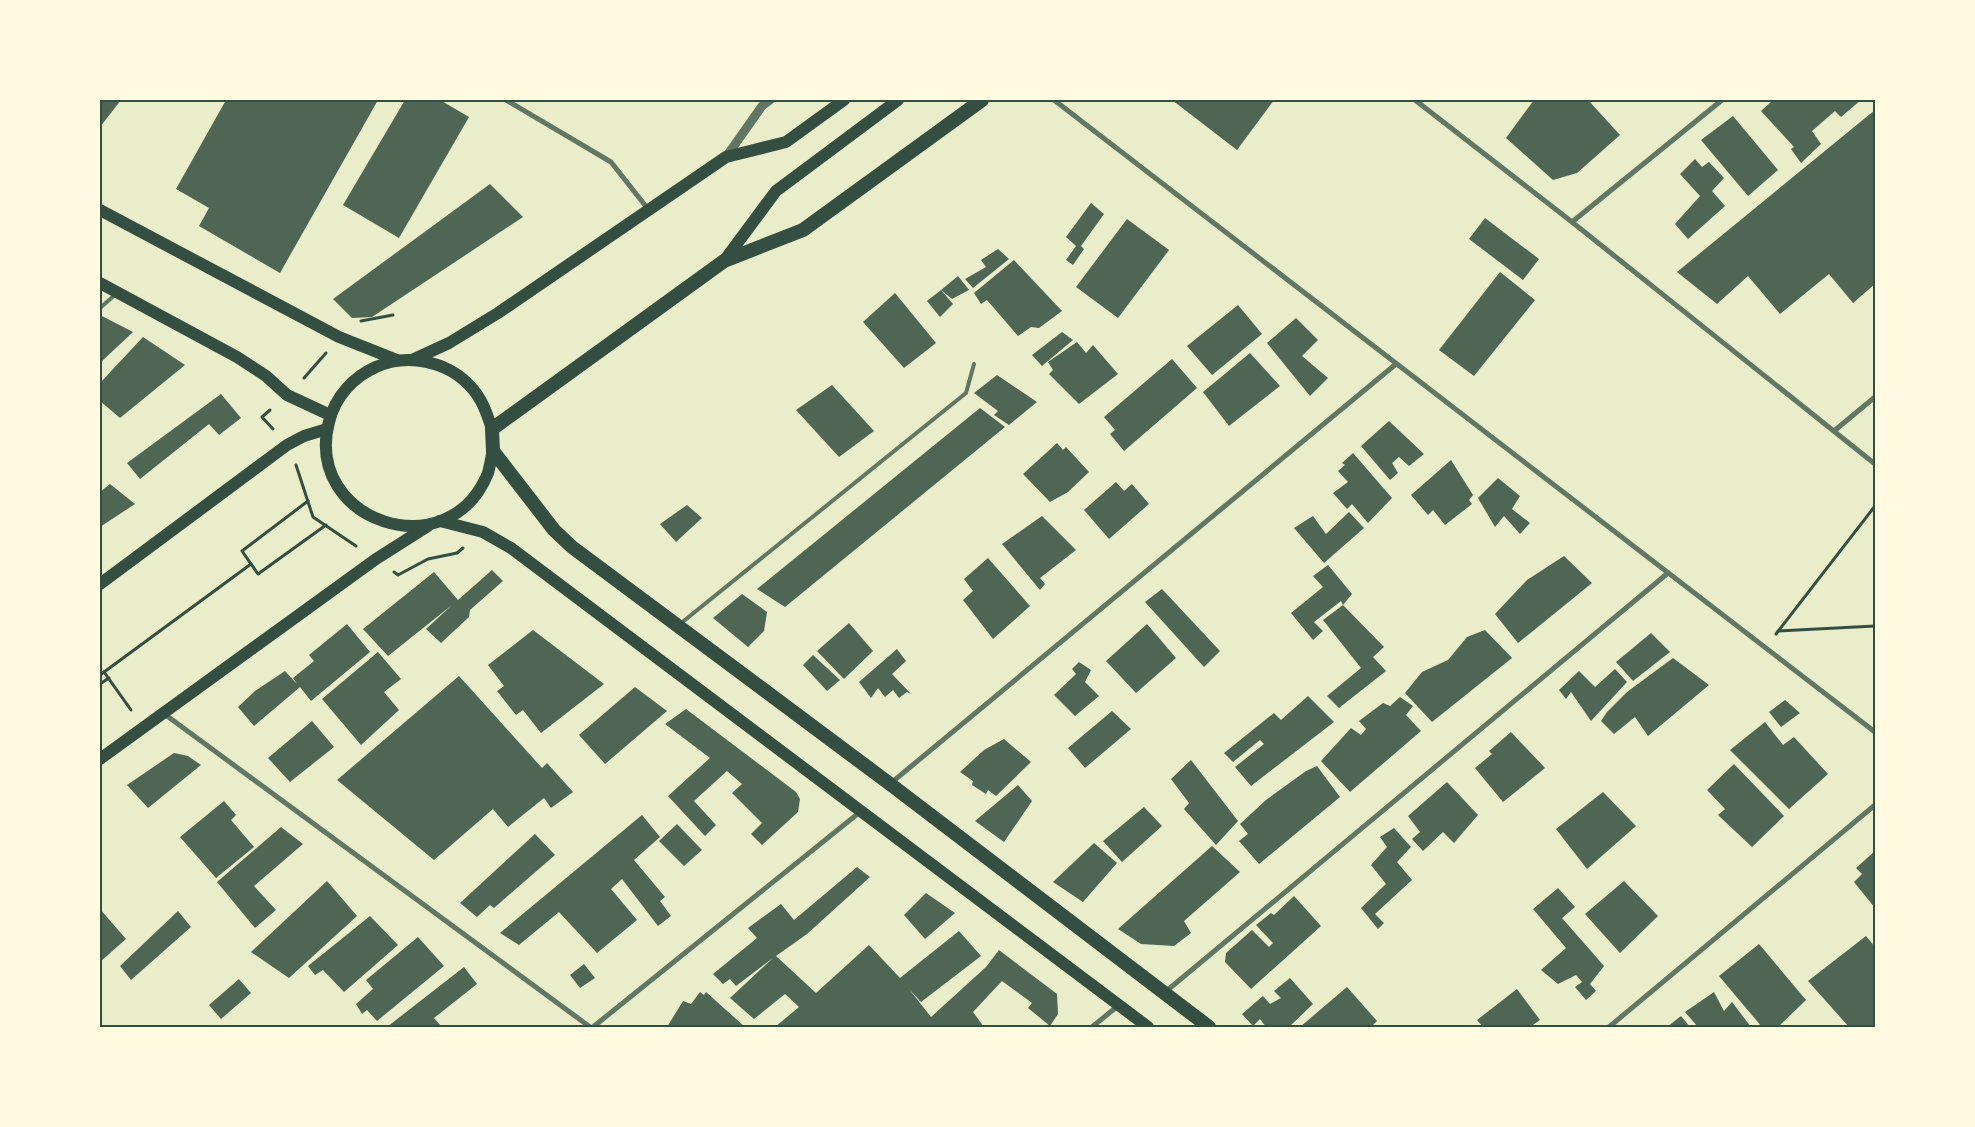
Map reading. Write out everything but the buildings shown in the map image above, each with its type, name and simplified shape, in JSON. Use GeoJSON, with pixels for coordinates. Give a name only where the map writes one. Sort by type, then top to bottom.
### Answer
{"type":"FeatureCollection","features":[{"type":"Feature","properties":{"kind":"highway"},"geometry":{"type":"LineString","coordinates":[[982,100],[803,230],[724,261],[492,430],[493,451],[554,530],[572,548],[890,784],[1209,1027]]}},
{"type":"Feature","properties":{"kind":"main road"},"geometry":{"type":"LineString","coordinates":[[412,360],[449,343],[498,313],[726,157],[786,142],[844,100]]}},
{"type":"Feature","properties":{"kind":"main road"},"geometry":{"type":"LineString","coordinates":[[724,261],[776,191],[898,100]]}},
{"type":"Feature","properties":{"kind":"main road"},"geometry":{"type":"LineString","coordinates":[[100,210],[339,337],[397,360]]}},
{"type":"Feature","properties":{"kind":"main road"},"geometry":{"type":"LineString","coordinates":[[100,283],[237,357],[266,376],[287,395],[330,415]]}},
{"type":"Feature","properties":{"kind":"main road"},"geometry":{"type":"LineString","coordinates":[[492,430],[480,399],[458,375],[428,362],[397,360],[382,364],[355,379],[336,402],[330,415],[327,429],[327,458],[338,487],[359,509],[372,518],[402,526],[436,522],[483,532],[510,548],[862,810],[1148,1027]]}},
{"type":"Feature","properties":{"kind":"main road"},"geometry":{"type":"LineString","coordinates":[[100,584],[287,445],[304,436],[327,429]]}},
{"type":"Feature","properties":{"kind":"main road"},"geometry":{"type":"LineString","coordinates":[[100,759],[162,712],[376,560],[463,507],[480,488],[488,472],[493,451]]}},
{"type":"Feature","properties":{"kind":"street"},"geometry":{"type":"LineString","coordinates":[[506,100],[611,162],[649,210]]}},
{"type":"Feature","properties":{"kind":"street"},"geometry":{"type":"LineString","coordinates":[[726,157],[762,106],[770,100]]}},
{"type":"Feature","properties":{"kind":"street"},"geometry":{"type":"LineString","coordinates":[[1054,100],[1875,732]]}},
{"type":"Feature","properties":{"kind":"street"},"geometry":{"type":"LineString","coordinates":[[1415,100],[1572,222],[1875,464]]}},
{"type":"Feature","properties":{"kind":"street"},"geometry":{"type":"LineString","coordinates":[[1572,222],[1722,100]]}},
{"type":"Feature","properties":{"kind":"street"},"geometry":{"type":"LineString","coordinates":[[890,784],[1396,364]]}},
{"type":"Feature","properties":{"kind":"street"},"geometry":{"type":"LineString","coordinates":[[1834,432],[1875,397]]}},
{"type":"Feature","properties":{"kind":"street"},"geometry":{"type":"LineString","coordinates":[[1164,993],[1668,573]]}},
{"type":"Feature","properties":{"kind":"street"},"geometry":{"type":"LineString","coordinates":[[162,712],[591,1027],[862,810]]}},
{"type":"Feature","properties":{"kind":"street"},"geometry":{"type":"LineString","coordinates":[[1610,1027],[1875,805]]}},
{"type":"Feature","properties":{"kind":"street"},"geometry":{"type":"LineString","coordinates":[[1092,1027],[1119,1005]]}},
{"type":"Feature","properties":{"kind":"lane"},"geometry":{"type":"LineString","coordinates":[[100,308],[117,292]]}},
{"type":"Feature","properties":{"kind":"lane"},"geometry":{"type":"LineString","coordinates":[[678,626],[966,393],[974,364]]}},
{"type":"Feature","properties":{"kind":"path"},"geometry":{"type":"LineString","coordinates":[[308,501],[242,551],[258,574],[326,525]]}},
{"type":"Feature","properties":{"kind":"path"},"geometry":{"type":"LineString","coordinates":[[1875,506],[1777,633],[1875,626]]}},
{"type":"Feature","properties":{"kind":"path"},"geometry":{"type":"LineString","coordinates":[[100,674],[251,564]]}},
{"type":"Feature","properties":{"kind":"path"},"geometry":{"type":"LineString","coordinates":[[104,672],[144,726]]}},
{"type":"Feature","properties":{"kind":"path"},"geometry":{"type":"LineString","coordinates":[[100,684],[109,678]]}}]}
